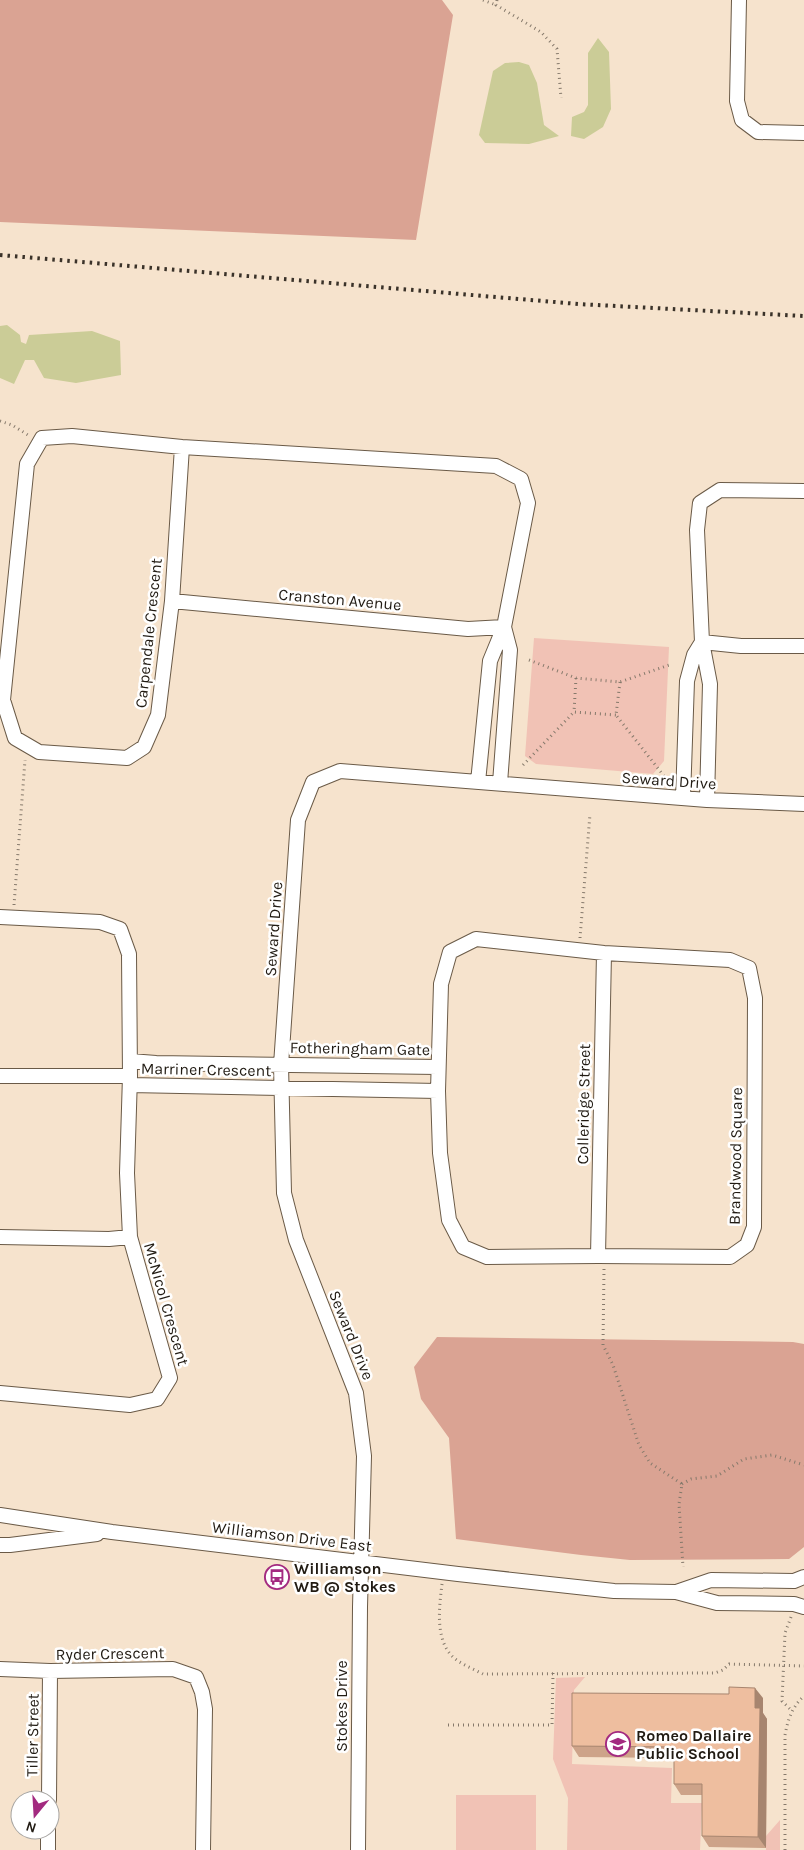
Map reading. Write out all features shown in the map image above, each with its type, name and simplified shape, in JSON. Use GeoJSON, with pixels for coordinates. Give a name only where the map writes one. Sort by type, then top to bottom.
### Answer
{"type":"FeatureCollection","features":[{"type":"Feature","properties":{"kind":"street"},"geometry":{"type":"LineString","coordinates":[[739,0],[737,101],[742,120],[758,132],[770,134],[804,133]]}},
{"type":"Feature","properties":{"kind":"street"},"geometry":{"type":"LineString","coordinates":[[40,442],[42,438],[72,436],[182,447],[496,466],[521,479],[528,503],[504,627],[490,661],[478,782]]}},
{"type":"Feature","properties":{"kind":"street","name":"Carpendale Crescent"},"geometry":{"type":"LineString","coordinates":[[40,442],[28,464],[3,700],[15,738],[39,752],[127,758],[144,747],[158,715],[172,601],[182,447]]}},
{"type":"Feature","properties":{"kind":"street"},"geometry":{"type":"LineString","coordinates":[[707,800],[710,684],[702,642],[697,530],[700,504],[720,490],[804,492]]}},
{"type":"Feature","properties":{"kind":"street","name":"Cranston Avenue"},"geometry":{"type":"LineString","coordinates":[[172,601],[468,629],[504,627]]}},
{"type":"Feature","properties":{"kind":"street"},"geometry":{"type":"LineString","coordinates":[[500,783],[510,650],[504,627]]}},
{"type":"Feature","properties":{"kind":"street"},"geometry":{"type":"LineString","coordinates":[[702,642],[741,646],[804,646]]}},
{"type":"Feature","properties":{"kind":"street"},"geometry":{"type":"LineString","coordinates":[[683,798],[687,681],[694,655],[702,642]]}},
{"type":"Feature","properties":{"kind":"street","name":"Seward Drive"},"geometry":{"type":"LineString","coordinates":[[361,1563],[364,1456],[356,1393],[296,1240],[284,1193],[281,1065],[298,820],[313,782],[340,771],[592,792],[804,804]]}},
{"type":"Feature","properties":{"kind":"street","name":"Marriner Crescent"},"geometry":{"type":"LineString","coordinates":[[6,918],[100,922],[120,930],[129,954],[130,1081]]}},
{"type":"Feature","properties":{"kind":"street","name":"Brandwood Square"},"geometry":{"type":"LineString","coordinates":[[476,938],[604,953],[730,960],[749,968],[755,998],[754,1227],[747,1245],[730,1258],[487,1257],[463,1247],[449,1220],[440,1154],[438,1067],[441,984],[450,952],[476,938]]}},
{"type":"Feature","properties":{"kind":"street","name":"Colleridge Street"},"geometry":{"type":"LineString","coordinates":[[601,1256],[604,953]]}},
{"type":"Feature","properties":{"kind":"street","name":"Marriner Crescent"},"geometry":{"type":"LineString","coordinates":[[130,1061],[281,1065]]}},
{"type":"Feature","properties":{"kind":"street","name":"Fotheringham Gate"},"geometry":{"type":"LineString","coordinates":[[281,1065],[438,1067]]}},
{"type":"Feature","properties":{"kind":"street","name":"Marriner Crescent"},"geometry":{"type":"LineString","coordinates":[[0,1076],[282,1088]]}},
{"type":"Feature","properties":{"kind":"street","name":"McNicol Crescent"},"geometry":{"type":"LineString","coordinates":[[0,1394],[130,1405],[158,1399],[170,1378],[130,1236],[127,1173],[130,1081]]}},
{"type":"Feature","properties":{"kind":"street"},"geometry":{"type":"LineString","coordinates":[[282,1088],[438,1091]]}},
{"type":"Feature","properties":{"kind":"street","name":"McNicol Crescent"},"geometry":{"type":"LineString","coordinates":[[0,1237],[109,1239],[130,1236]]}},
{"type":"Feature","properties":{"kind":"street","name":"Williamson Drive East"},"geometry":{"type":"LineString","coordinates":[[0,1515],[112,1532],[443,1573],[614,1591],[676,1592],[717,1603],[799,1606]]}},
{"type":"Feature","properties":{"kind":"street","name":"Williamson Drive East"},"geometry":{"type":"LineString","coordinates":[[0,1545],[112,1532]]}},
{"type":"Feature","properties":{"kind":"street","name":"Stokes Drive"},"geometry":{"type":"LineString","coordinates":[[358,1850],[361,1563]]}},
{"type":"Feature","properties":{"kind":"street","name":"Williamson Drive East"},"geometry":{"type":"LineString","coordinates":[[676,1592],[711,1580],[794,1581],[804,1577]]}},
{"type":"Feature","properties":{"kind":"street","name":"Ryder Crescent"},"geometry":{"type":"LineString","coordinates":[[0,1669],[50,1671],[173,1669],[196,1677],[202,1692],[205,1709],[203,1850]]}},
{"type":"Feature","properties":{"kind":"street","name":"Tiller Street"},"geometry":{"type":"LineString","coordinates":[[49,1790],[50,1671]]}},
{"type":"Feature","properties":{"kind":"path"},"geometry":{"type":"LineString","coordinates":[[483,0],[496,5],[541,32],[557,49],[560,98]]}},
{"type":"Feature","properties":{"kind":"path"},"geometry":{"type":"LineString","coordinates":[[496,5],[497,0]]}},
{"type":"Feature","properties":{"kind":"path"},"geometry":{"type":"LineString","coordinates":[[0,421],[12,425],[40,442]]}},
{"type":"Feature","properties":{"kind":"path"},"geometry":{"type":"LineString","coordinates":[[529,660],[576,678],[620,682],[672,664]]}},
{"type":"Feature","properties":{"kind":"path"},"geometry":{"type":"LineString","coordinates":[[523,765],[574,712],[576,678]]}},
{"type":"Feature","properties":{"kind":"path"},"geometry":{"type":"LineString","coordinates":[[620,682],[616,715],[664,776]]}},
{"type":"Feature","properties":{"kind":"path"},"geometry":{"type":"LineString","coordinates":[[574,712],[616,715]]}},
{"type":"Feature","properties":{"kind":"path"},"geometry":{"type":"LineString","coordinates":[[6,918],[26,744]]}},
{"type":"Feature","properties":{"kind":"path"},"geometry":{"type":"LineString","coordinates":[[580,949],[590,814]]}},
{"type":"Feature","properties":{"kind":"path"},"geometry":{"type":"LineString","coordinates":[[601,1256],[603,1345],[613,1365],[639,1445],[650,1463],[682,1484]]}},
{"type":"Feature","properties":{"kind":"path"},"geometry":{"type":"LineString","coordinates":[[683,1567],[679,1504],[682,1484],[690,1479],[717,1476],[744,1459],[772,1456],[804,1465]]}},
{"type":"Feature","properties":{"kind":"path"},"geometry":{"type":"LineString","coordinates":[[443,1573],[440,1628],[442,1640],[448,1651],[457,1660],[483,1674],[715,1673],[723,1670],[729,1664],[804,1666]]}},
{"type":"Feature","properties":{"kind":"path"},"geometry":{"type":"LineString","coordinates":[[792,1711],[782,1701],[785,1633],[799,1606]]}},
{"type":"Feature","properties":{"kind":"path"},"geometry":{"type":"LineString","coordinates":[[448,1725],[552,1725],[553,1673]]}},
{"type":"Feature","properties":{"kind":"path"},"geometry":{"type":"LineString","coordinates":[[785,1850],[785,1735],[788,1718],[796,1703],[804,1696]]}},
{"type":"Feature","properties":{"kind":"shaded area"},"geometry":{"type":"Polygon","coordinates":[[[0,0],[442,0],[453,15],[416,240],[0,222],[0,0]]]}},
{"type":"Feature","properties":{"kind":"shaded area"},"geometry":{"type":"Polygon","coordinates":[[[598,38],[609,52],[611,109],[603,127],[584,139],[571,136],[572,117],[584,112],[588,105],[588,53],[598,38]]]}},
{"type":"Feature","properties":{"kind":"shaded area"},"geometry":{"type":"Polygon","coordinates":[[[519,62],[529,65],[537,83],[544,125],[559,136],[529,144],[485,143],[479,135],[493,71],[505,63],[519,62]]]}},
{"type":"Feature","properties":{"kind":"shaded area"},"geometry":{"type":"Polygon","coordinates":[[[7,325],[20,335],[21,342],[26,344],[29,335],[92,331],[120,341],[121,375],[76,383],[44,378],[34,360],[25,360],[14,384],[0,378],[0,326],[7,325]]]}},
{"type":"Feature","properties":{"kind":"shaded area"},"geometry":{"type":"Polygon","coordinates":[[[534,638],[669,647],[664,761],[653,774],[536,764],[525,756],[534,638]]]}},
{"type":"Feature","properties":{"kind":"shaded area"},"geometry":{"type":"Polygon","coordinates":[[[437,1337],[793,1342],[804,1344],[804,1547],[789,1559],[630,1560],[456,1539],[449,1438],[421,1399],[414,1367],[437,1337]]]}},
{"type":"Feature","properties":{"kind":"shaded area"},"geometry":{"type":"Polygon","coordinates":[[[585,1677],[574,1690],[572,1764],[672,1768],[671,1803],[702,1803],[700,1850],[567,1850],[568,1798],[553,1759],[556,1678],[585,1677]]]}},
{"type":"Feature","properties":{"kind":"shaded area"},"geometry":{"type":"Polygon","coordinates":[[[456,1795],[536,1795],[536,1850],[456,1850],[456,1795]]]}},
{"type":"Feature","properties":{"kind":"shaded area"},"geometry":{"type":"Polygon","coordinates":[[[780,1820],[780,1850],[766,1850],[766,1836],[780,1820]]]}},
{"type":"Feature","properties":{"kind":"building"},"geometry":{"type":"Polygon","coordinates":[[[729,1687],[755,1688],[755,1708],[760,1708],[758,1837],[702,1836],[702,1784],[674,1784],[674,1747],[572,1746],[572,1693],[729,1694],[729,1687]]]}},
{"type":"Feature","properties":{"kind":"railway"},"geometry":{"type":"LineString","coordinates":[[0,255],[578,304],[804,316]]}},
{"type":"Feature","properties":{"kind":"place","name":"Williamson WB @ Stokes"},"geometry":{"type":"Point","coordinates":[277,1577]}},
{"type":"Feature","properties":{"kind":"place","name":"Romeo Dallaire Public School"},"geometry":{"type":"Point","coordinates":[618,1744]}}]}
